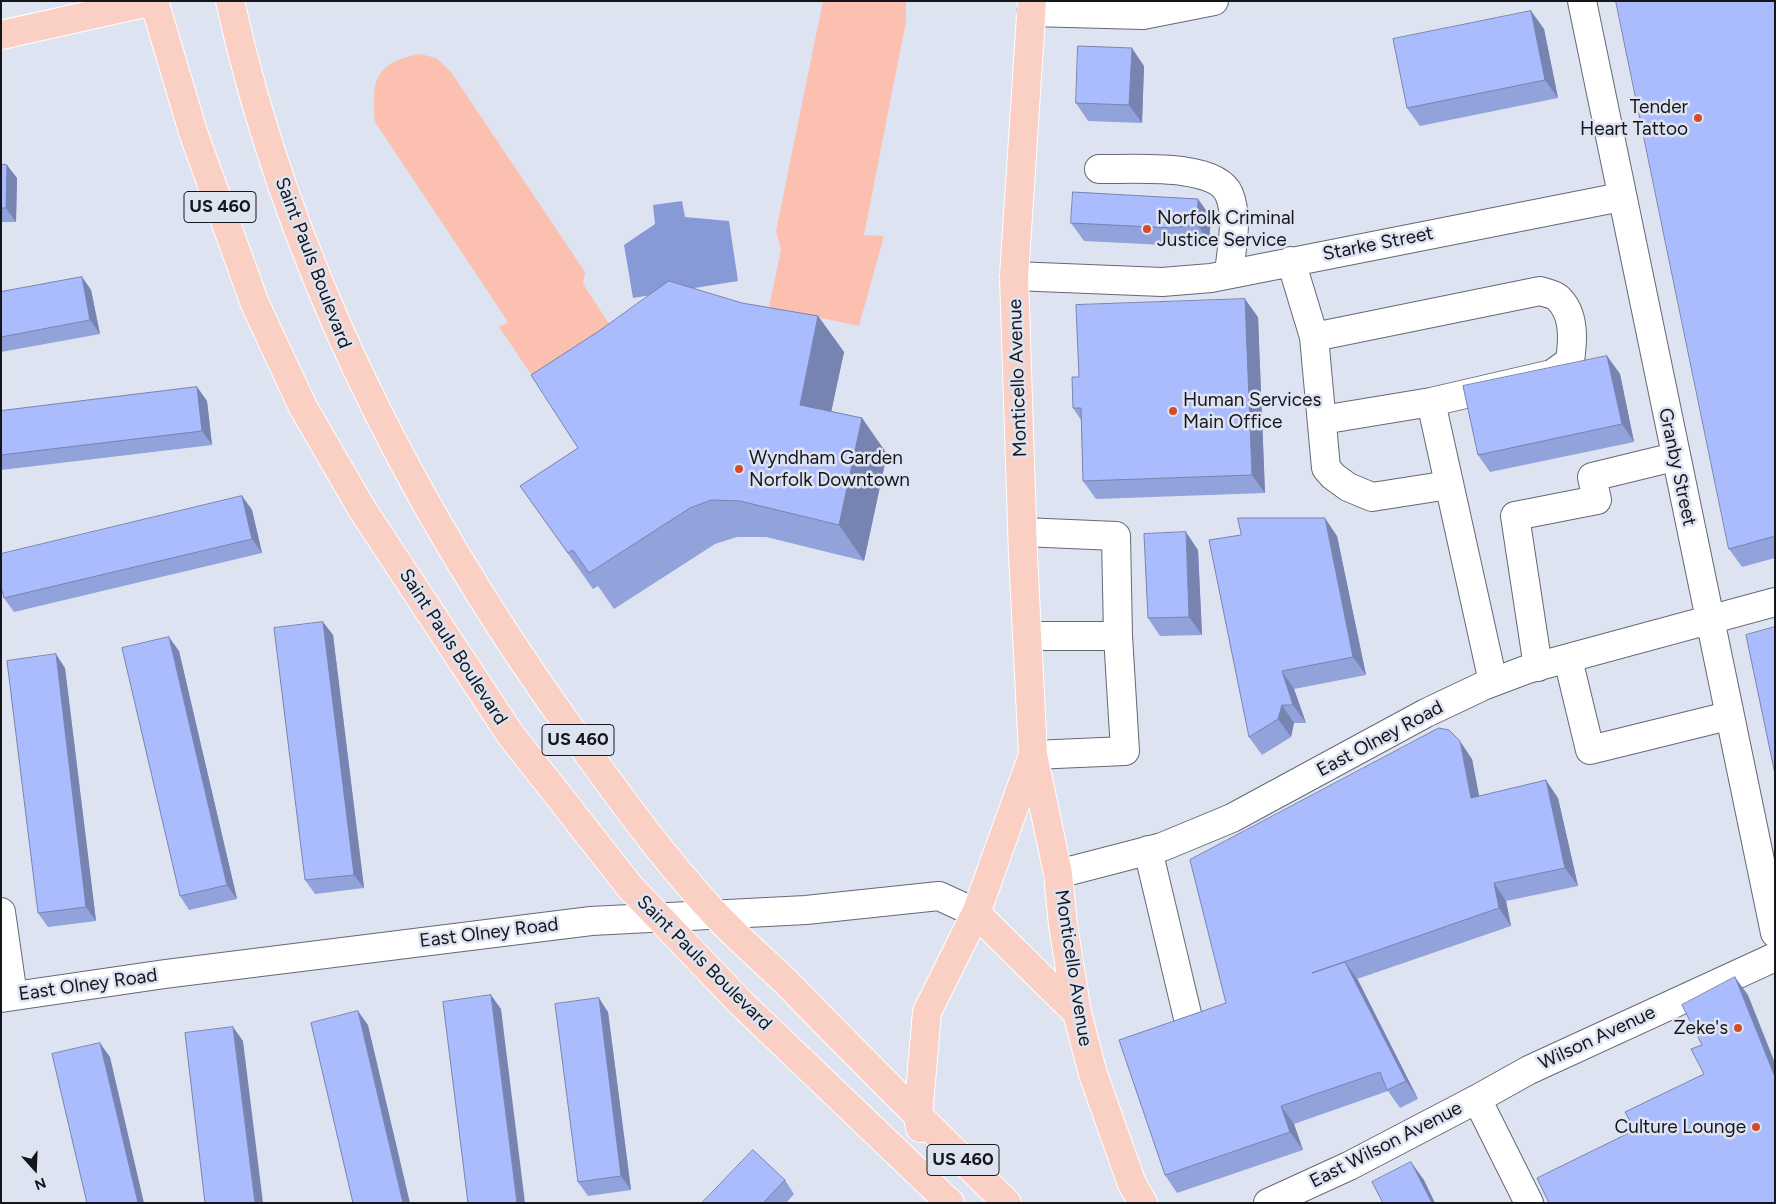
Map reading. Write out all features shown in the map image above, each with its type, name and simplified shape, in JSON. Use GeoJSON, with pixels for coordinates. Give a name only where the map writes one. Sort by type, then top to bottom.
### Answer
{"type":"FeatureCollection","features":[{"type":"Feature","properties":{"kind":"main road","name":"US 460"},"geometry":{"type":"LineString","coordinates":[[1,35],[154,1]]}},
{"type":"Feature","properties":{"kind":"main road","name":"Saint Pauls Boulevard"},"geometry":{"type":"LineString","coordinates":[[154,1],[193,132],[255,304],[303,407],[362,509],[510,734],[630,888],[741,1003],[927,1180]]}},
{"type":"Feature","properties":{"kind":"main road","name":"Saint Pauls Boulevard"},"geometry":{"type":"LineString","coordinates":[[230,1],[265,130],[315,275],[351,360],[406,467],[482,600],[544,693],[628,810],[716,914],[918,1116]]}},
{"type":"Feature","properties":{"kind":"main road","name":"Monticello Avenue"},"geometry":{"type":"LineString","coordinates":[[1032,7],[1014,276],[1023,532],[1034,755],[1058,874],[1062,925],[1077,1013],[1092,1074],[1132,1184],[1143,1203]]}},
{"type":"Feature","properties":{"kind":"main road","name":"Monticello Avenue"},"geometry":{"type":"LineString","coordinates":[[927,1180],[918,1116],[926,1012],[976,913],[1034,755]]}},
{"type":"Feature","properties":{"kind":"main road"},"geometry":{"type":"LineString","coordinates":[[976,913],[1077,1013]]}},
{"type":"Feature","properties":{"kind":"main road","name":"US 460"},"geometry":{"type":"LineString","coordinates":[[918,1116],[1008,1203]]}},
{"type":"Feature","properties":{"kind":"main road","name":"US 460"},"geometry":{"type":"LineString","coordinates":[[927,1180],[950,1203]]}},
{"type":"Feature","properties":{"kind":"street"},"geometry":{"type":"LineString","coordinates":[[1032,7],[1143,15],[1214,1]]}},
{"type":"Feature","properties":{"kind":"street","name":"Granby Street"},"geometry":{"type":"LineString","coordinates":[[1582,1],[1728,716],[1765,846],[1775,933]]}},
{"type":"Feature","properties":{"kind":"street"},"geometry":{"type":"LineString","coordinates":[[1099,169],[1193,172],[1218,180],[1228,193],[1233,214],[1229,274]]}},
{"type":"Feature","properties":{"kind":"street","name":"Starke Street"},"geometry":{"type":"LineString","coordinates":[[1014,276],[1162,282],[1229,274],[1621,197]]}},
{"type":"Feature","properties":{"kind":"street"},"geometry":{"type":"LineString","coordinates":[[1290,261],[1314,337],[1326,468],[1348,487],[1372,497],[1449,485]]}},
{"type":"Feature","properties":{"kind":"street"},"geometry":{"type":"LineString","coordinates":[[1314,337],[1540,290],[1557,297],[1568,312],[1573,341],[1570,361],[1552,374],[1432,402],[1322,420]]}},
{"type":"Feature","properties":{"kind":"street"},"geometry":{"type":"LineString","coordinates":[[1432,402],[1493,682]]}},
{"type":"Feature","properties":{"kind":"street"},"geometry":{"type":"LineString","coordinates":[[1538,667],[1515,516],[1597,500],[1592,477],[1674,457]]}},
{"type":"Feature","properties":{"kind":"street"},"geometry":{"type":"LineString","coordinates":[[1023,532],[1116,536],[1118,636],[1126,751],[1034,755]]}},
{"type":"Feature","properties":{"kind":"street","name":"East Olney Road"},"geometry":{"type":"LineString","coordinates":[[1058,874],[1162,847],[1232,818],[1426,713],[1493,682],[1538,667],[1708,622],[1775,602]]}},
{"type":"Feature","properties":{"kind":"street"},"geometry":{"type":"LineString","coordinates":[[1028,636],[1118,636]]}},
{"type":"Feature","properties":{"kind":"street"},"geometry":{"type":"LineString","coordinates":[[1568,659],[1590,750],[1728,716]]}},
{"type":"Feature","properties":{"kind":"street"},"geometry":{"type":"LineString","coordinates":[[1148,850],[1188,1018]]}},
{"type":"Feature","properties":{"kind":"street","name":"East Olney Road"},"geometry":{"type":"LineString","coordinates":[[7,997],[165,974],[591,921],[806,910],[939,896],[976,913]]}},
{"type":"Feature","properties":{"kind":"street"},"geometry":{"type":"LineString","coordinates":[[1,912],[7,997]]}},
{"type":"Feature","properties":{"kind":"street","name":"Wilson Avenue"},"geometry":{"type":"LineString","coordinates":[[1477,1099],[1529,1070],[1775,957]]}},
{"type":"Feature","properties":{"kind":"street"},"geometry":{"type":"LineString","coordinates":[[1477,1099],[1529,1203]]}},
{"type":"Feature","properties":{"kind":"street","name":"East Wilson Avenue"},"geometry":{"type":"LineString","coordinates":[[1268,1203],[1349,1166],[1477,1099]]}},
{"type":"Feature","properties":{"kind":"shaded area"},"geometry":{"type":"Polygon","coordinates":[[[823,1],[906,1],[906,21],[864,235],[884,236],[859,326],[769,307],[781,250],[776,231],[823,1]]]}},
{"type":"Feature","properties":{"kind":"shaded area"},"geometry":{"type":"Polygon","coordinates":[[[420,54],[436,58],[451,72],[585,272],[583,284],[618,337],[539,386],[499,327],[508,322],[375,122],[374,95],[379,76],[385,68],[393,63],[420,54]]]}},
{"type":"Feature","properties":{"kind":"water"},"geometry":{"type":"Polygon","coordinates":[[[682,201],[685,217],[729,221],[738,281],[633,298],[624,245],[655,224],[653,205],[682,201]]]}},
{"type":"Feature","properties":{"kind":"building"},"geometry":{"type":"Polygon","coordinates":[[[1616,1],[1775,1],[1775,536],[1729,549],[1616,1]]]}},
{"type":"Feature","properties":{"kind":"building"},"geometry":{"type":"Polygon","coordinates":[[[1531,11],[1545,80],[1407,108],[1393,39],[1531,11]]]}},
{"type":"Feature","properties":{"kind":"building"},"geometry":{"type":"Polygon","coordinates":[[[1078,46],[1132,48],[1129,105],[1076,103],[1078,46]]]}},
{"type":"Feature","properties":{"kind":"building"},"geometry":{"type":"Polygon","coordinates":[[[1,164],[7,165],[6,208],[1,208],[1,164]]]}},
{"type":"Feature","properties":{"kind":"building"},"geometry":{"type":"Polygon","coordinates":[[[1073,192],[1198,199],[1197,224],[1173,228],[1071,223],[1073,192]]]}},
{"type":"Feature","properties":{"kind":"building"},"geometry":{"type":"Polygon","coordinates":[[[82,277],[90,320],[1,337],[1,292],[82,277]]]}},
{"type":"Feature","properties":{"kind":"building","name":"Wyndham Garden Norfolk Downtown"},"geometry":{"type":"Polygon","coordinates":[[[669,281],[742,303],[818,316],[800,405],[862,418],[839,525],[740,501],[711,500],[690,508],[589,573],[573,550],[568,553],[520,486],[578,448],[531,375],[599,331],[669,281]]]}},
{"type":"Feature","properties":{"kind":"building","name":"Human Services Main Office"},"geometry":{"type":"Polygon","coordinates":[[[1245,299],[1252,475],[1083,481],[1081,408],[1073,408],[1072,377],[1079,377],[1076,305],[1245,299]]]}},
{"type":"Feature","properties":{"kind":"building"},"geometry":{"type":"Polygon","coordinates":[[[1607,356],[1622,424],[1478,455],[1463,386],[1607,356]]]}},
{"type":"Feature","properties":{"kind":"building"},"geometry":{"type":"Polygon","coordinates":[[[197,387],[202,431],[1,455],[1,411],[197,387]]]}},
{"type":"Feature","properties":{"kind":"building"},"geometry":{"type":"Polygon","coordinates":[[[242,496],[252,539],[4,598],[1,587],[1,554],[242,496]]]}},
{"type":"Feature","properties":{"kind":"building"},"geometry":{"type":"Polygon","coordinates":[[[1238,518],[1325,518],[1353,657],[1282,671],[1293,705],[1282,705],[1278,719],[1249,737],[1209,540],[1241,535],[1238,518]]]}},
{"type":"Feature","properties":{"kind":"building"},"geometry":{"type":"Polygon","coordinates":[[[1186,532],[1189,617],[1148,618],[1144,534],[1186,532]]]}},
{"type":"Feature","properties":{"kind":"building"},"geometry":{"type":"Polygon","coordinates":[[[323,622],[354,875],[305,880],[274,628],[323,622]]]}},
{"type":"Feature","properties":{"kind":"building"},"geometry":{"type":"Polygon","coordinates":[[[1775,627],[1775,774],[1746,635],[1775,627]]]}},
{"type":"Feature","properties":{"kind":"building"},"geometry":{"type":"Polygon","coordinates":[[[169,637],[227,885],[180,896],[122,648],[169,637]]]}},
{"type":"Feature","properties":{"kind":"building"},"geometry":{"type":"Polygon","coordinates":[[[56,654],[86,907],[38,913],[7,661],[56,654]]]}},
{"type":"Feature","properties":{"kind":"building"},"geometry":{"type":"Polygon","coordinates":[[[1439,728],[1449,730],[1460,741],[1471,798],[1546,780],[1565,868],[1494,883],[1499,908],[1312,973],[1345,962],[1406,1081],[1387,1090],[1380,1072],[1281,1106],[1290,1132],[1165,1175],[1119,1040],[1226,1003],[1190,860],[1439,728]]]}},
{"type":"Feature","properties":{"kind":"building"},"geometry":{"type":"Polygon","coordinates":[[[1735,977],[1775,1077],[1775,1203],[1549,1203],[1537,1178],[1635,1130],[1625,1112],[1704,1074],[1691,1049],[1702,1045],[1682,1005],[1735,977]]]}},
{"type":"Feature","properties":{"kind":"building"},"geometry":{"type":"Polygon","coordinates":[[[491,995],[517,1203],[468,1203],[443,1002],[491,995]]]}},
{"type":"Feature","properties":{"kind":"building"},"geometry":{"type":"Polygon","coordinates":[[[599,998],[621,1176],[578,1182],[555,1004],[599,998]]]}},
{"type":"Feature","properties":{"kind":"building"},"geometry":{"type":"Polygon","coordinates":[[[358,1011],[403,1203],[353,1203],[311,1023],[358,1011]]]}},
{"type":"Feature","properties":{"kind":"building"},"geometry":{"type":"Polygon","coordinates":[[[233,1027],[255,1203],[205,1203],[185,1033],[233,1027]]]}},
{"type":"Feature","properties":{"kind":"building"},"geometry":{"type":"Polygon","coordinates":[[[100,1043],[138,1203],[87,1203],[52,1054],[100,1043]]]}},
{"type":"Feature","properties":{"kind":"building"},"geometry":{"type":"Polygon","coordinates":[[[753,1150],[785,1180],[763,1203],[702,1203],[753,1150]]]}},
{"type":"Feature","properties":{"kind":"building"},"geometry":{"type":"Polygon","coordinates":[[[1411,1162],[1432,1203],[1383,1203],[1372,1182],[1411,1162]]]}},
{"type":"Feature","properties":{"kind":"place","name":"Tender Heart Tattoo"},"geometry":{"type":"Point","coordinates":[1698,118]}},
{"type":"Feature","properties":{"kind":"place","name":"Norfolk Criminal Justice Service"},"geometry":{"type":"Point","coordinates":[1147,229]}},
{"type":"Feature","properties":{"kind":"place","name":"Human Services Main Office"},"geometry":{"type":"Point","coordinates":[1173,411]}},
{"type":"Feature","properties":{"kind":"place","name":"Wyndham Garden Norfolk Downtown"},"geometry":{"type":"Point","coordinates":[739,469]}},
{"type":"Feature","properties":{"kind":"place","name":"Zeke's"},"geometry":{"type":"Point","coordinates":[1738,1028]}},
{"type":"Feature","properties":{"kind":"place","name":"Culture Lounge"},"geometry":{"type":"Point","coordinates":[1756,1127]}}]}
